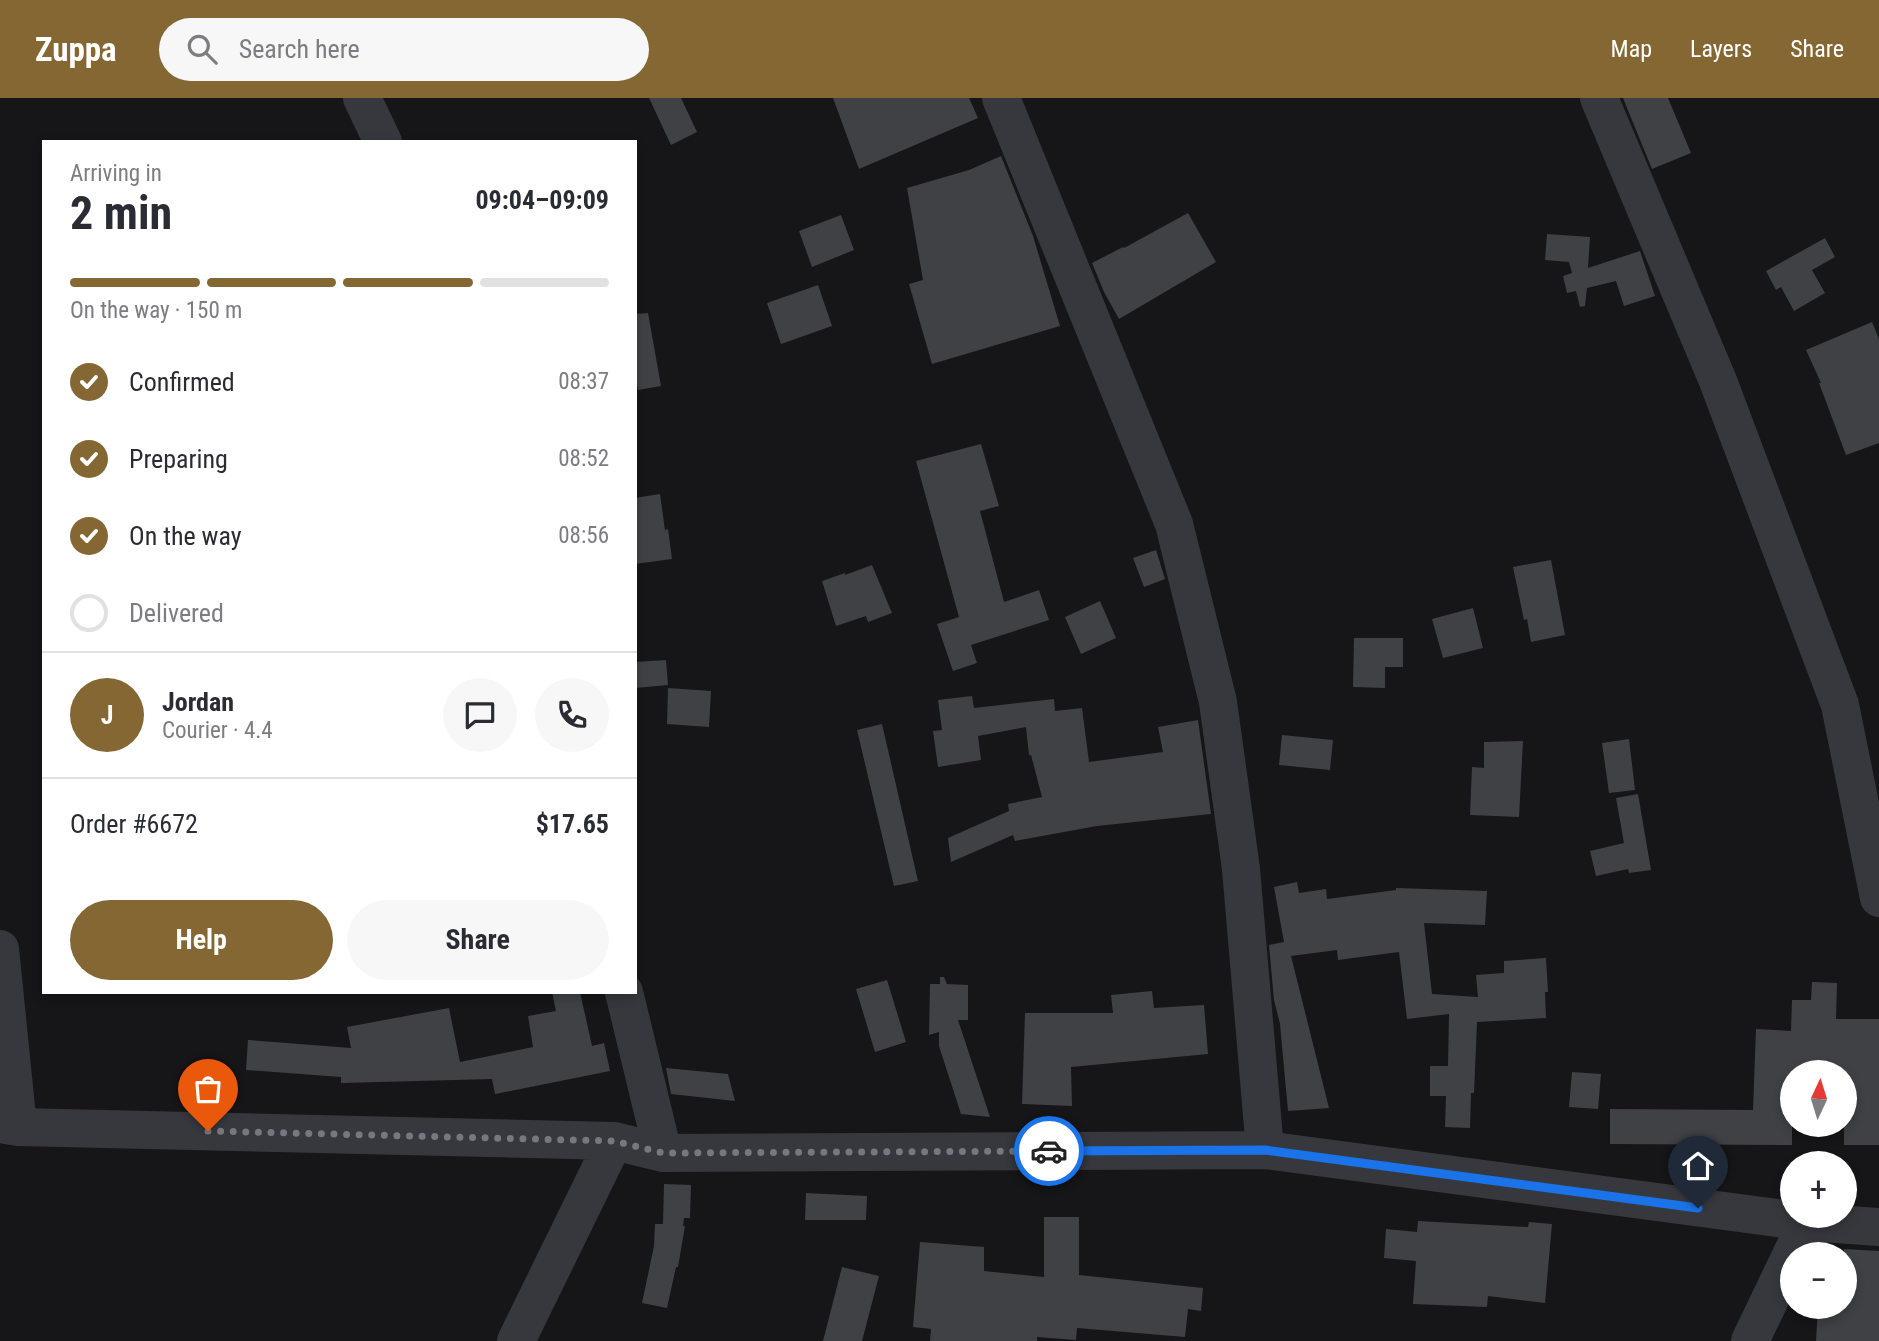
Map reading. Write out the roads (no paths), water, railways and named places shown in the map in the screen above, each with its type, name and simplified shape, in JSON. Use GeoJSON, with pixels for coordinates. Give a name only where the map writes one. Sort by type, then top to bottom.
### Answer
{"type":"FeatureCollection","features":[{"type":"Feature","properties":{"kind":"street"},"geometry":{"type":"LineString","coordinates":[[362,98],[382,140]]}},
{"type":"Feature","properties":{"kind":"street"},"geometry":{"type":"LineString","coordinates":[[1001,98],[1174,524],[1218,702],[1241,869],[1265,1150]]}},
{"type":"Feature","properties":{"kind":"street"},"geometry":{"type":"LineString","coordinates":[[1599,98],[1718,381],[1840,705],[1879,898]]}},
{"type":"Feature","properties":{"kind":"street"},"geometry":{"type":"LineString","coordinates":[[0,949],[9,1126],[614,1141],[663,1153],[1265,1150],[1780,1218]]}},
{"type":"Feature","properties":{"kind":"street"},"geometry":{"type":"LineString","coordinates":[[624,994],[663,1153]]}},
{"type":"Feature","properties":{"kind":"street"},"geometry":{"type":"LineString","coordinates":[[516,1341],[614,1141]]}},
{"type":"Feature","properties":{"kind":"street"},"geometry":{"type":"LineString","coordinates":[[1857,1225],[1879,1227]]}},
{"type":"Feature","properties":{"kind":"street"},"geometry":{"type":"LineString","coordinates":[[1750,1341],[1804,1228]]}}]}
